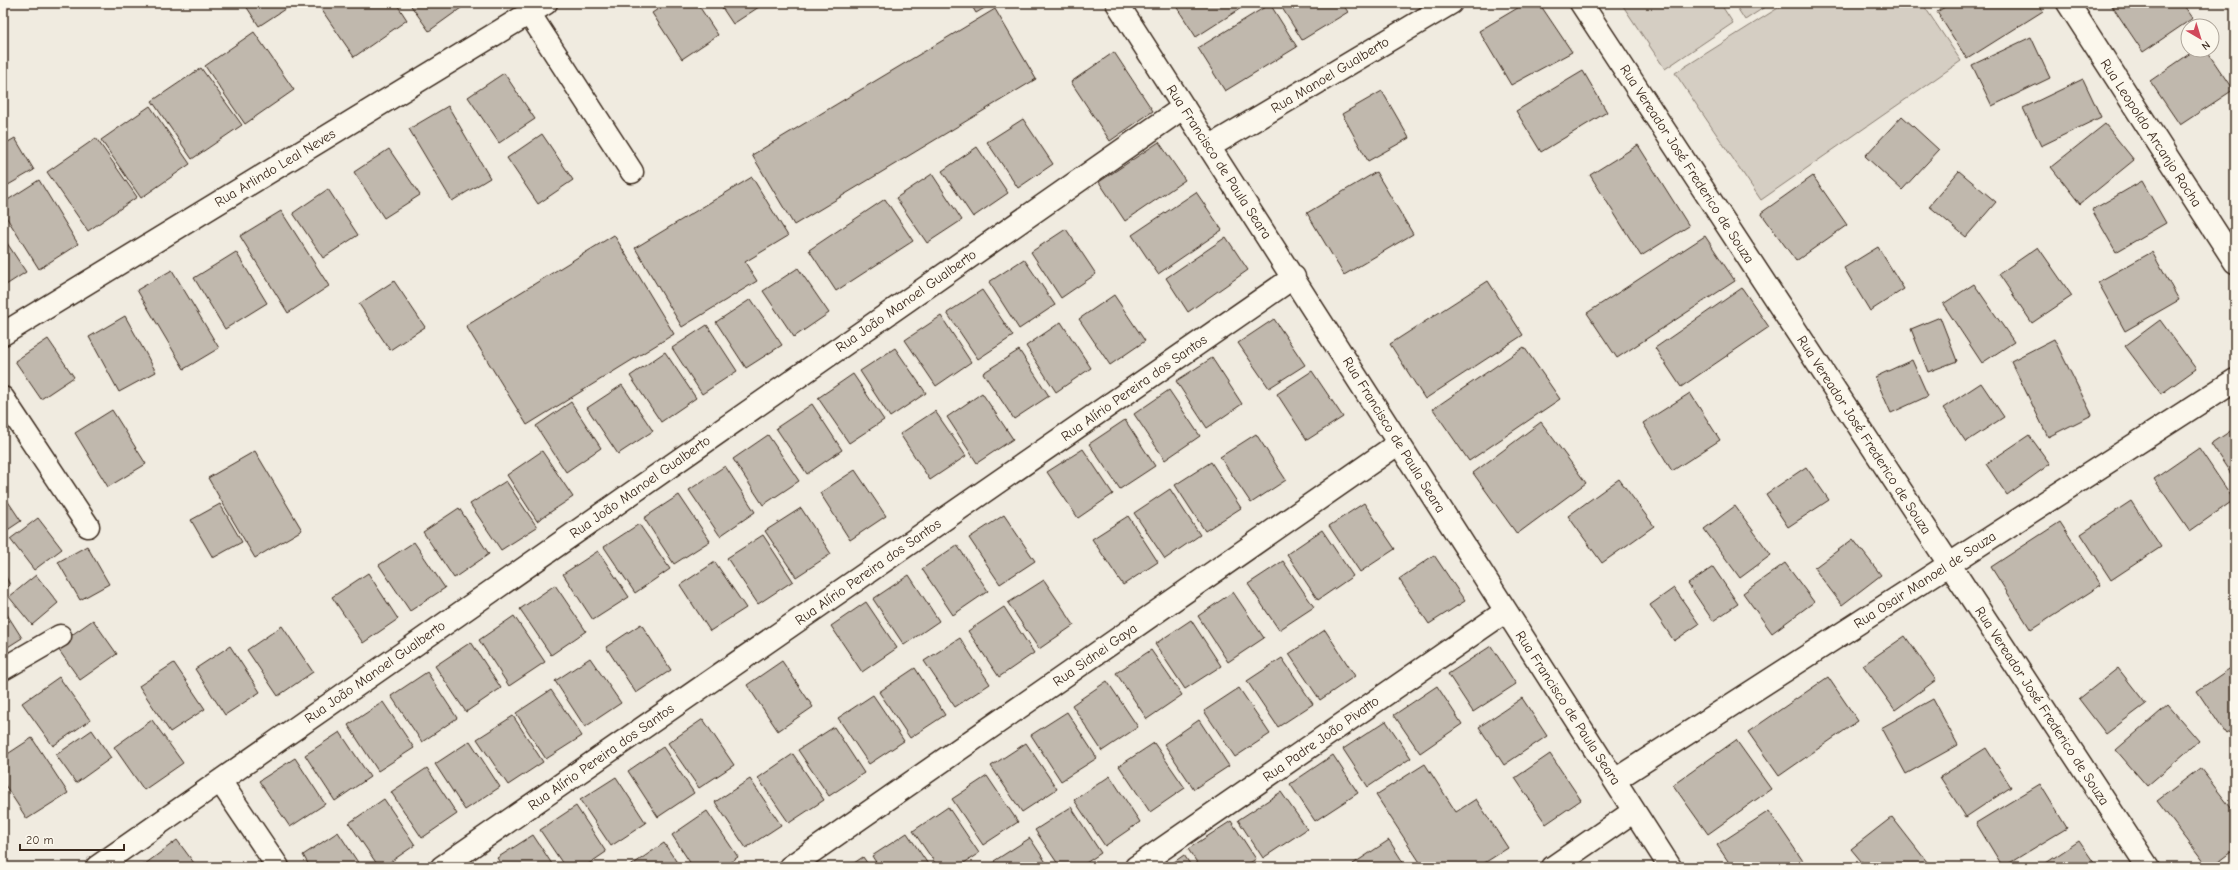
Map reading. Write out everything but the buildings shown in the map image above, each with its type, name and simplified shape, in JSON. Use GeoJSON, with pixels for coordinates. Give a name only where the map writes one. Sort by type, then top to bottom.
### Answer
{"type":"FeatureCollection","features":[{"type":"Feature","properties":{"kind":"street","name":"Rua Francisco de Paula Seara"},"geometry":{"type":"LineString","coordinates":[[1117,3],[1294,277],[1670,867]]}},
{"type":"Feature","properties":{"kind":"street","name":"Rua Manoel Gualberto"},"geometry":{"type":"LineString","coordinates":[[1209,147],[1451,3]]}},
{"type":"Feature","properties":{"kind":"street","name":"Rua Vereador José Frederico de Souza"},"geometry":{"type":"LineString","coordinates":[[1581,3],[2148,867]]}},
{"type":"Feature","properties":{"kind":"street","name":"Rua Leopoldo Arcanjo Rocha"},"geometry":{"type":"LineString","coordinates":[[2068,3],[2235,262]]}},
{"type":"Feature","properties":{"kind":"street"},"geometry":{"type":"LineString","coordinates":[[538,8],[632,172]]}},
{"type":"Feature","properties":{"kind":"street","name":"Rua Arlindo Leal Neves"},"geometry":{"type":"LineString","coordinates":[[3,334],[538,8]]}},
{"type":"Feature","properties":{"kind":"street","name":"Rua João Manoel Gualberto"},"geometry":{"type":"LineString","coordinates":[[97,867],[1184,107]]}},
{"type":"Feature","properties":{"kind":"street","name":"Rua Alírio Pereira dos Santos"},"geometry":{"type":"LineString","coordinates":[[442,867],[1294,277]]}},
{"type":"Feature","properties":{"kind":"street","name":"Rua Osair Manoel de Souza"},"geometry":{"type":"LineString","coordinates":[[1615,780],[2235,380]]}},
{"type":"Feature","properties":{"kind":"street"},"geometry":{"type":"LineString","coordinates":[[3,398],[88,526]]}},
{"type":"Feature","properties":{"kind":"street","name":"Rua Sidnei Gaya"},"geometry":{"type":"LineString","coordinates":[[790,867],[1399,443]]}},
{"type":"Feature","properties":{"kind":"street","name":"Rua Padre João Pivatto"},"geometry":{"type":"LineString","coordinates":[[1136,867],[1506,611]]}},
{"type":"Feature","properties":{"kind":"street"},"geometry":{"type":"LineString","coordinates":[[3,669],[60,636]]}},
{"type":"Feature","properties":{"kind":"street"},"geometry":{"type":"LineString","coordinates":[[220,781],[278,867]]}},
{"type":"Feature","properties":{"kind":"street"},"geometry":{"type":"LineString","coordinates":[[1553,867],[1634,811]]}},
{"type":"Feature","properties":{"kind":"shaded area"},"geometry":{"type":"Polygon","coordinates":[[[1621,3],[1720,3],[1733,23],[1665,69],[1621,3]]]}},
{"type":"Feature","properties":{"kind":"shaded area"},"geometry":{"type":"Polygon","coordinates":[[[1734,3],[1771,3],[1745,20],[1734,3]]]}},
{"type":"Feature","properties":{"kind":"shaded area"},"geometry":{"type":"Polygon","coordinates":[[[1786,3],[1922,3],[1961,61],[1761,200],[1675,73],[1786,3]]]}}]}
